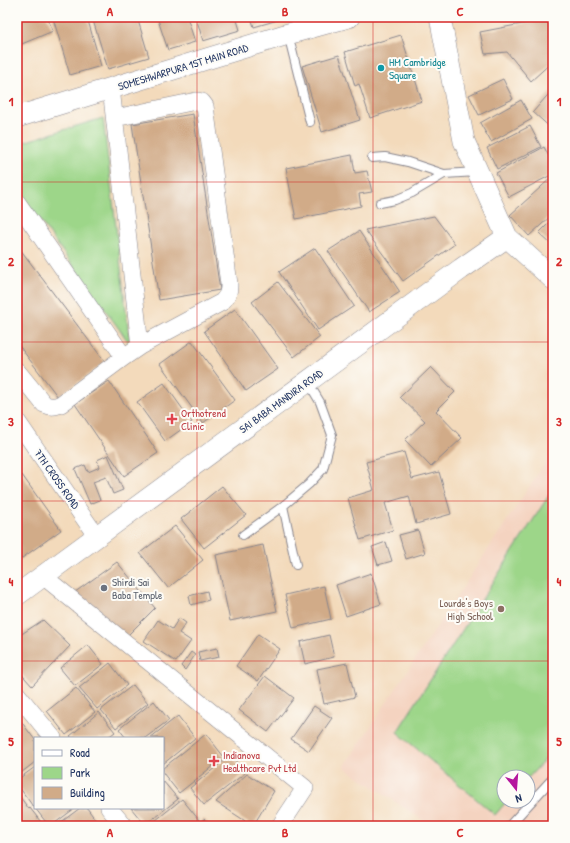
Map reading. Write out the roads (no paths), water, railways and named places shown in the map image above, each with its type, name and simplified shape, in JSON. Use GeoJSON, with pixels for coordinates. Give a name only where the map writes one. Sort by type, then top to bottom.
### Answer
{"type":"FeatureCollection","features":[{"type":"Feature","properties":{"kind":"street","name":"SOMESHWARPURA 1ST MAIN ROAD"},"geometry":{"type":"LineString","coordinates":[[17,117],[288,34],[349,17]]}},
{"type":"Feature","properties":{"kind":"street"},"geometry":{"type":"LineString","coordinates":[[440,17],[464,141],[507,237],[553,279]]}},
{"type":"Feature","properties":{"kind":"street"},"geometry":{"type":"LineString","coordinates":[[111,88],[140,346]]}},
{"type":"Feature","properties":{"kind":"street"},"geometry":{"type":"LineString","coordinates":[[17,371],[44,404],[50,407],[56,407],[140,346],[222,302],[229,292],[205,106],[202,102],[196,101],[115,118]]}},
{"type":"Feature","properties":{"kind":"street"},"geometry":{"type":"LineString","coordinates":[[17,202],[124,357]]}},
{"type":"Feature","properties":{"kind":"street","name":"SAI BABA MANDIRA ROAD"},"geometry":{"type":"LineString","coordinates":[[17,595],[461,269],[507,237]]}},
{"type":"Feature","properties":{"kind":"street","name":"7TH CROSS ROAD"},"geometry":{"type":"LineString","coordinates":[[17,422],[96,536]]}},
{"type":"Feature","properties":{"kind":"street"},"geometry":{"type":"LineString","coordinates":[[43,576],[305,788],[280,826]]}},
{"type":"Feature","properties":{"kind":"street"},"geometry":{"type":"LineString","coordinates":[[17,694],[52,737]]}},
{"type":"Feature","properties":{"kind":"street"},"geometry":{"type":"LineString","coordinates":[[110,809],[124,826]]}},
{"type":"Feature","properties":{"kind":"lane"},"geometry":{"type":"LineString","coordinates":[[288,34],[310,122]]}},
{"type":"Feature","properties":{"kind":"lane"},"geometry":{"type":"LineString","coordinates":[[372,158],[385,157],[408,162],[444,174],[478,172]]}},
{"type":"Feature","properties":{"kind":"lane"},"geometry":{"type":"LineString","coordinates":[[380,204],[412,193],[444,174]]}},
{"type":"Feature","properties":{"kind":"lane"},"geometry":{"type":"LineString","coordinates":[[243,535],[283,506],[309,484],[323,469],[332,435],[320,402],[308,381]]}},
{"type":"Feature","properties":{"kind":"lane"},"geometry":{"type":"LineString","coordinates":[[283,506],[296,565]]}},
{"type":"Feature","properties":{"kind":"lane"},"geometry":{"type":"LineString","coordinates":[[509,826],[553,778]]}},
{"type":"Feature","properties":{"kind":"place","name":"HM Cambridge Square"},"geometry":{"type":"Point","coordinates":[381,68]}},
{"type":"Feature","properties":{"kind":"place","name":"Orthotrend Clinic"},"geometry":{"type":"Point","coordinates":[172,419]}},
{"type":"Feature","properties":{"kind":"place","name":"Shirdi Sai Baba Temple"},"geometry":{"type":"Point","coordinates":[104,588]}},
{"type":"Feature","properties":{"kind":"place","name":"Lourde's Boys High School"},"geometry":{"type":"Point","coordinates":[501,609]}},
{"type":"Feature","properties":{"kind":"place","name":"Indianova Healthcare Pvt Ltd"},"geometry":{"type":"Point","coordinates":[214,761]}}]}
